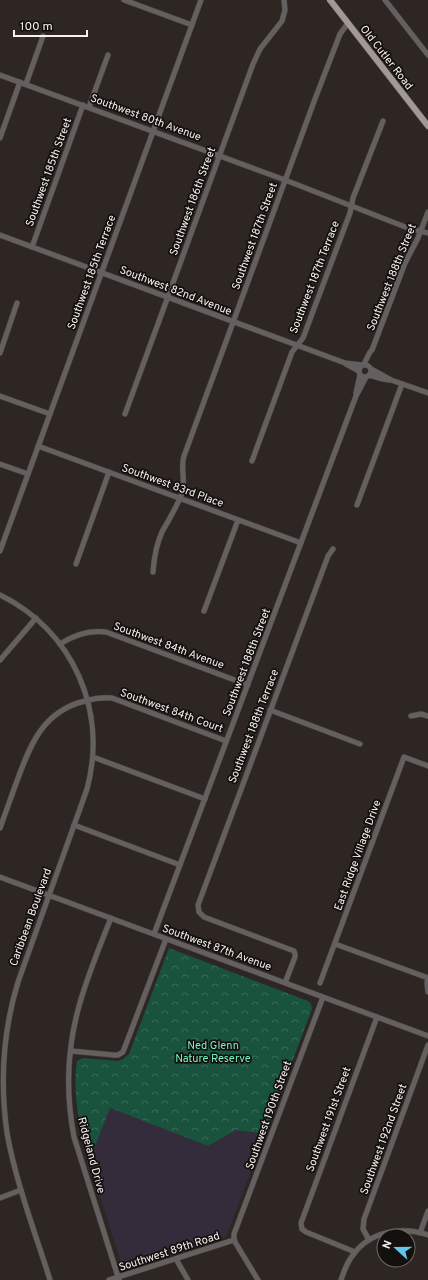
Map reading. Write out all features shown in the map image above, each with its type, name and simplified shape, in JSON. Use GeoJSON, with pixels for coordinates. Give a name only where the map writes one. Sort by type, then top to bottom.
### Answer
{"type":"FeatureCollection","features":[{"type":"Feature","properties":{"kind":"main road","name":"Old Cutler Road"},"geometry":{"type":"LineString","coordinates":[[330,0],[428,126]]}},
{"type":"Feature","properties":{"kind":"street"},"geometry":{"type":"LineString","coordinates":[[124,0],[192,25]]}},
{"type":"Feature","properties":{"kind":"street","name":"Southwest 185th Terrace"},"geometry":{"type":"LineString","coordinates":[[0,551],[201,0]]}},
{"type":"Feature","properties":{"kind":"street","name":"Southwest 186th Street"},"geometry":{"type":"LineString","coordinates":[[124,414],[256,58],[260,49],[279,26],[284,17],[284,0]]}},
{"type":"Feature","properties":{"kind":"street"},"geometry":{"type":"LineString","coordinates":[[385,0],[428,55]]}},
{"type":"Feature","properties":{"kind":"street","name":"Southwest 187th Street"},"geometry":{"type":"LineString","coordinates":[[153,572],[154,555],[158,544],[180,498],[184,482],[182,464],[184,456],[340,34],[348,22]]}},
{"type":"Feature","properties":{"kind":"street"},"geometry":{"type":"LineString","coordinates":[[26,84],[44,36]]}},
{"type":"Feature","properties":{"kind":"street"},"geometry":{"type":"LineString","coordinates":[[89,107],[108,55]]}},
{"type":"Feature","properties":{"kind":"street","name":"Southwest 80th Avenue"},"geometry":{"type":"LineString","coordinates":[[0,75],[420,231]]}},
{"type":"Feature","properties":{"kind":"street"},"geometry":{"type":"LineString","coordinates":[[0,138],[20,82]]}},
{"type":"Feature","properties":{"kind":"street","name":"Southwest 185th Street"},"geometry":{"type":"LineString","coordinates":[[32,247],[83,105]]}},
{"type":"Feature","properties":{"kind":"street","name":"Southwest 187th Terrace"},"geometry":{"type":"LineString","coordinates":[[252,461],[292,352],[303,338],[352,206],[353,198],[383,121]]}},
{"type":"Feature","properties":{"kind":"street","name":"Southwest 188th Street"},"geometry":{"type":"LineString","coordinates":[[370,368],[372,350],[405,263],[428,212]]}},
{"type":"Feature","properties":{"kind":"street"},"geometry":{"type":"LineString","coordinates":[[420,231],[428,233]]}},
{"type":"Feature","properties":{"kind":"street","name":"Southwest 82nd Avenue"},"geometry":{"type":"LineString","coordinates":[[0,235],[297,346],[345,363],[363,365],[390,380]]}},
{"type":"Feature","properties":{"kind":"street"},"geometry":{"type":"LineString","coordinates":[[0,353],[17,303]]}},
{"type":"Feature","properties":{"kind":"street","name":"Southwest 188th Street"},"geometry":{"type":"LineString","coordinates":[[363,365],[372,350]]}},
{"type":"Feature","properties":{"kind":"street","name":"Southwest 82nd Avenue"},"geometry":{"type":"LineString","coordinates":[[345,363],[363,374],[390,380],[428,394]]}},
{"type":"Feature","properties":{"kind":"street"},"geometry":{"type":"LineString","coordinates":[[363,365],[359,368],[363,374],[370,368]]}},
{"type":"Feature","properties":{"kind":"street","name":"Southwest 188th Street"},"geometry":{"type":"LineString","coordinates":[[154,934],[363,374]]}},
{"type":"Feature","properties":{"kind":"street"},"geometry":{"type":"LineString","coordinates":[[357,505],[402,384]]}},
{"type":"Feature","properties":{"kind":"street"},"geometry":{"type":"LineString","coordinates":[[0,396],[50,414]]}},
{"type":"Feature","properties":{"kind":"street","name":"Southwest 83rd Place"},"geometry":{"type":"LineString","coordinates":[[38,446],[301,543]]}},
{"type":"Feature","properties":{"kind":"street"},"geometry":{"type":"LineString","coordinates":[[0,464],[28,474]]}},
{"type":"Feature","properties":{"kind":"street"},"geometry":{"type":"LineString","coordinates":[[76,564],[109,472]]}},
{"type":"Feature","properties":{"kind":"street"},"geometry":{"type":"LineString","coordinates":[[204,611],[238,520]]}},
{"type":"Feature","properties":{"kind":"street","name":"Southwest 188th Terrace"},"geometry":{"type":"LineString","coordinates":[[285,983],[295,957],[294,952],[290,949],[204,917],[199,912],[198,901],[328,556],[334,549]]}},
{"type":"Feature","properties":{"kind":"street","name":"Caribbean Boulevard"},"geometry":{"type":"LineString","coordinates":[[0,595],[36,618],[60,644],[77,670],[88,700],[93,727],[93,757],[87,789],[48,895],[14,996],[6,1035],[2,1069],[5,1133],[50,1280]]}},
{"type":"Feature","properties":{"kind":"street"},"geometry":{"type":"LineString","coordinates":[[0,660],[36,618]]}},
{"type":"Feature","properties":{"kind":"street","name":"Southwest 84th Avenue"},"geometry":{"type":"LineString","coordinates":[[60,644],[83,633],[98,631],[106,632],[248,685]]}},
{"type":"Feature","properties":{"kind":"street","name":"Southwest 84th Court"},"geometry":{"type":"LineString","coordinates":[[88,700],[100,697],[112,698],[226,740]]}},
{"type":"Feature","properties":{"kind":"street"},"geometry":{"type":"LineString","coordinates":[[0,828],[27,753],[36,736],[44,725],[63,710],[77,703],[88,700]]}},
{"type":"Feature","properties":{"kind":"street"},"geometry":{"type":"LineString","coordinates":[[270,710],[360,744]]}},
{"type":"Feature","properties":{"kind":"street"},"geometry":{"type":"LineString","coordinates":[[410,716],[421,714],[428,716]]}},
{"type":"Feature","properties":{"kind":"street"},"geometry":{"type":"LineString","coordinates":[[93,757],[205,799]]}},
{"type":"Feature","properties":{"kind":"street","name":"East Ridge Village Drive"},"geometry":{"type":"LineString","coordinates":[[320,983],[404,757],[428,766]]}},
{"type":"Feature","properties":{"kind":"street"},"geometry":{"type":"LineString","coordinates":[[74,825],[180,865]]}},
{"type":"Feature","properties":{"kind":"street","name":"Southwest 87th Avenue"},"geometry":{"type":"LineString","coordinates":[[0,877],[428,1036]]}},
{"type":"Feature","properties":{"kind":"street","name":"Ridgeland Drive"},"geometry":{"type":"LineString","coordinates":[[111,918],[81,1000],[75,1022],[71,1051],[69,1091],[74,1137],[119,1278]]}},
{"type":"Feature","properties":{"kind":"street"},"geometry":{"type":"LineString","coordinates":[[71,1051],[114,1055],[118,1055],[123,1052],[166,939]]}},
{"type":"Feature","properties":{"kind":"street"},"geometry":{"type":"LineString","coordinates":[[335,944],[428,978],[428,992]]}},
{"type":"Feature","properties":{"kind":"street","name":"Southwest 190th Street"},"geometry":{"type":"LineString","coordinates":[[234,1240],[234,1234],[322,997]]}},
{"type":"Feature","properties":{"kind":"street","name":"Southwest 191st Street"},"geometry":{"type":"LineString","coordinates":[[355,1252],[308,1233],[302,1229],[301,1220],[377,1017]]}},
{"type":"Feature","properties":{"kind":"street","name":"Southwest 192nd Street"},"geometry":{"type":"LineString","coordinates":[[369,1240],[364,1229],[364,1219],[428,1045]]}},
{"type":"Feature","properties":{"kind":"street"},"geometry":{"type":"LineString","coordinates":[[0,1198],[22,1190]]}},
{"type":"Feature","properties":{"kind":"street"},"geometry":{"type":"LineString","coordinates":[[420,1233],[428,1211]]}},
{"type":"Feature","properties":{"kind":"street"},"geometry":{"type":"LineString","coordinates":[[341,1280],[348,1262],[355,1252],[369,1240],[382,1233],[411,1231],[428,1235]]}},
{"type":"Feature","properties":{"kind":"street"},"geometry":{"type":"LineString","coordinates":[[234,1240],[258,1280]]}},
{"type":"Feature","properties":{"kind":"street","name":"Southwest 89th Road"},"geometry":{"type":"LineString","coordinates":[[109,1280],[234,1240]]}},
{"type":"Feature","properties":{"kind":"street"},"geometry":{"type":"LineString","coordinates":[[176,1258],[188,1280]]}},
{"type":"Feature","properties":{"kind":"shaded area"},"geometry":{"type":"Polygon","coordinates":[[[110,1108],[208,1146],[236,1130],[265,1134],[226,1237],[128,1268],[122,1266],[89,1162],[110,1108]]]}},
{"type":"Feature","properties":{"kind":"green space","name":"Ned Glenn Nature Reserve"},"geometry":{"type":"Polygon","coordinates":[[[169,948],[308,1001],[311,1004],[312,1009],[265,1134],[236,1130],[208,1146],[110,1108],[89,1162],[76,1099],[77,1061],[83,1058],[118,1061],[129,1054],[169,948]]]}}]}
